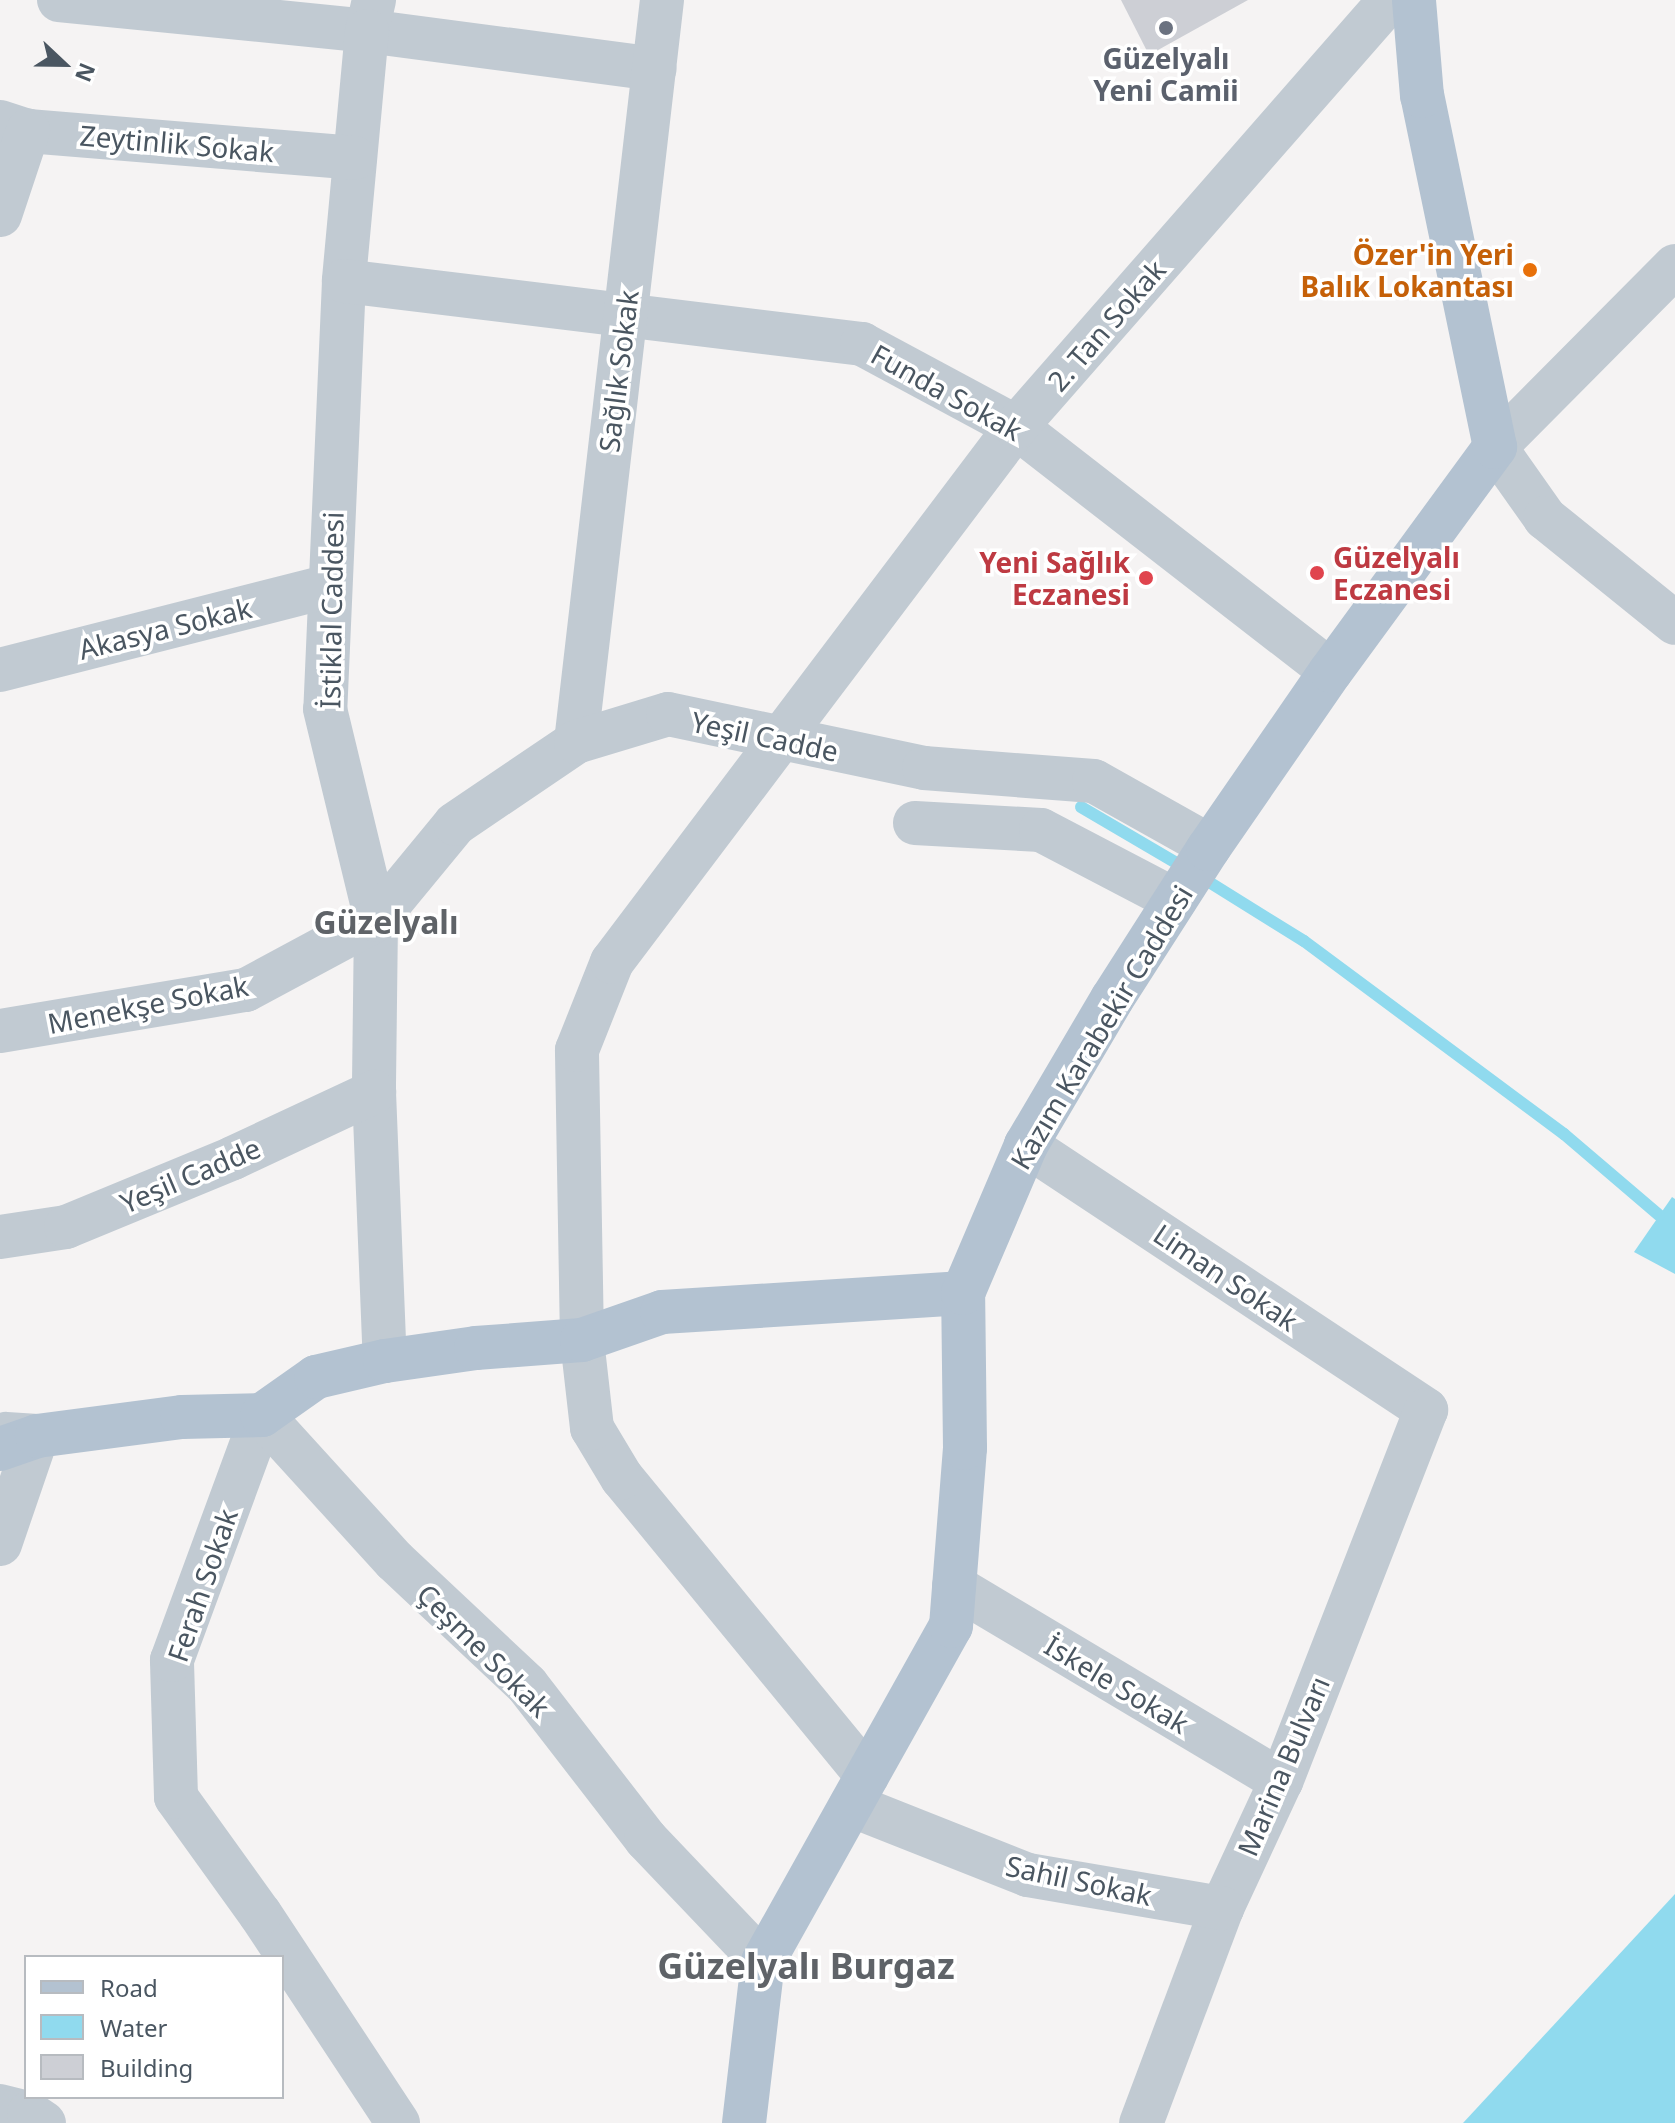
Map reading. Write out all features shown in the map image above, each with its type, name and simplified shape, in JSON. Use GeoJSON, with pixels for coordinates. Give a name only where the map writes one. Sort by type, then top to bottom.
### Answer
{"type":"FeatureCollection","features":[{"type":"Feature","properties":{"kind":"main road"},"geometry":{"type":"LineString","coordinates":[[1414,0],[1422,96],[1495,447]]}},
{"type":"Feature","properties":{"kind":"main road","name":"Kazım Karabekir Caddesi"},"geometry":{"type":"LineString","coordinates":[[744,2123],[763,1962],[951,1626],[965,1448],[963,1293],[1026,1145],[1209,847],[1331,671],[1495,447]]}},
{"type":"Feature","properties":{"kind":"main road"},"geometry":{"type":"LineString","coordinates":[[12,1440],[182,1417],[262,1415],[316,1377],[385,1361],[476,1348],[582,1340],[662,1312],[963,1293]]}},
{"type":"Feature","properties":{"kind":"street"},"geometry":{"type":"LineString","coordinates":[[59,0],[370,15],[654,69]]}},
{"type":"Feature","properties":{"kind":"street","name":"Sağlık Sokak"},"geometry":{"type":"LineString","coordinates":[[576,742],[662,0]]}},
{"type":"Feature","properties":{"kind":"street","name":"2. Tan Sokak"},"geometry":{"type":"LineString","coordinates":[[859,1790],[622,1478],[592,1428],[582,1340],[577,1050],[612,962],[1016,427],[1390,0]]}},
{"type":"Feature","properties":{"kind":"street","name":"İstiklal Caddesi"},"geometry":{"type":"LineString","coordinates":[[370,15],[344,281],[325,709],[376,920],[374,1092],[385,1361]]}},
{"type":"Feature","properties":{"kind":"street"},"geometry":{"type":"LineString","coordinates":[[0,215],[14,126]]}},
{"type":"Feature","properties":{"kind":"street","name":"Zeytinlik Sokak"},"geometry":{"type":"LineString","coordinates":[[14,126],[355,158]]}},
{"type":"Feature","properties":{"kind":"street"},"geometry":{"type":"LineString","coordinates":[[1675,266],[1495,447],[1545,518],[1675,623]]}},
{"type":"Feature","properties":{"kind":"street","name":"Funda Sokak"},"geometry":{"type":"LineString","coordinates":[[344,281],[862,344],[1016,427],[1331,671]]}},
{"type":"Feature","properties":{"kind":"street","name":"Akasya Sokak"},"geometry":{"type":"LineString","coordinates":[[0,670],[329,586]]}},
{"type":"Feature","properties":{"kind":"street","name":"Yeşil Cadde"},"geometry":{"type":"LineString","coordinates":[[376,920],[455,824],[576,742],[668,714],[924,768],[1094,781],[1209,847]]}},
{"type":"Feature","properties":{"kind":"street"},"geometry":{"type":"LineString","coordinates":[[915,823],[1041,830],[1176,898]]}},
{"type":"Feature","properties":{"kind":"street","name":"Menekşe Sokak"},"geometry":{"type":"LineString","coordinates":[[0,1031],[246,990],[376,920]]}},
{"type":"Feature","properties":{"kind":"street","name":"Yeşil Cadde"},"geometry":{"type":"LineString","coordinates":[[0,1237],[66,1227],[233,1158],[374,1092]]}},
{"type":"Feature","properties":{"kind":"street","name":"Liman Sokak"},"geometry":{"type":"LineString","coordinates":[[1026,1145],[1426,1410]]}},
{"type":"Feature","properties":{"kind":"street","name":"Marina Bulvarı"},"geometry":{"type":"LineString","coordinates":[[1141,2123],[1222,1908],[1281,1781],[1426,1410]]}},
{"type":"Feature","properties":{"kind":"street","name":"Çeşme Sokak"},"geometry":{"type":"LineString","coordinates":[[262,1415],[395,1561],[527,1685],[646,1839],[763,1962]]}},
{"type":"Feature","properties":{"kind":"street","name":"Ferah Sokak"},"geometry":{"type":"LineString","coordinates":[[262,1415],[172,1660],[176,1797],[260,1914],[398,2123]]}},
{"type":"Feature","properties":{"kind":"street"},"geometry":{"type":"LineString","coordinates":[[0,1544],[12,1440]]}},
{"type":"Feature","properties":{"kind":"street","name":"İskele Sokak"},"geometry":{"type":"LineString","coordinates":[[954,1586],[1281,1781]]}},
{"type":"Feature","properties":{"kind":"street","name":"Sahil Sokak"},"geometry":{"type":"LineString","coordinates":[[859,1790],[1028,1875],[1222,1908]]}},
{"type":"Feature","properties":{"kind":"street"},"geometry":{"type":"LineString","coordinates":[[0,2106],[29,2113],[44,2123]]}},
{"type":"Feature","properties":{"kind":"water"},"geometry":{"type":"Polygon","coordinates":[[[1672,1197],[1675,1199],[1675,1274],[1634,1252],[1672,1197]]]}},
{"type":"Feature","properties":{"kind":"water"},"geometry":{"type":"Polygon","coordinates":[[[1675,1894],[1675,2123],[1463,2123],[1675,1894]]]}},
{"type":"Feature","properties":{"kind":"building","name":"Güzelyalı Yeni Camii"},"geometry":{"type":"Polygon","coordinates":[[[1121,0],[1248,0],[1149,55],[1121,0]]]}},
{"type":"Feature","properties":{"kind":"waterway"},"geometry":{"type":"LineString","coordinates":[[1081,807],[1185,868]]}},
{"type":"Feature","properties":{"kind":"waterway"},"geometry":{"type":"LineString","coordinates":[[1201,877],[1304,941],[1564,1134],[1659,1215]]}},
{"type":"Feature","properties":{"kind":"place","name":"Güzelyalı Yeni Camii"},"geometry":{"type":"Point","coordinates":[1166,28]}},
{"type":"Feature","properties":{"kind":"place","name":"Özer'in Yeri Balık Lokantası"},"geometry":{"type":"Point","coordinates":[1530,270]}},
{"type":"Feature","properties":{"kind":"place","name":"Güzelyalı Eczanesi"},"geometry":{"type":"Point","coordinates":[1317,573]}},
{"type":"Feature","properties":{"kind":"place","name":"Yeni Sağlık Eczanesi"},"geometry":{"type":"Point","coordinates":[1146,578]}},
{"type":"Feature","properties":{"kind":"district","name":"Güzelyalı"},"geometry":{"type":"Point","coordinates":[386,922]}},
{"type":"Feature","properties":{"kind":"district","name":"Güzelyalı Burgaz"},"geometry":{"type":"Point","coordinates":[806,1966]}}]}
